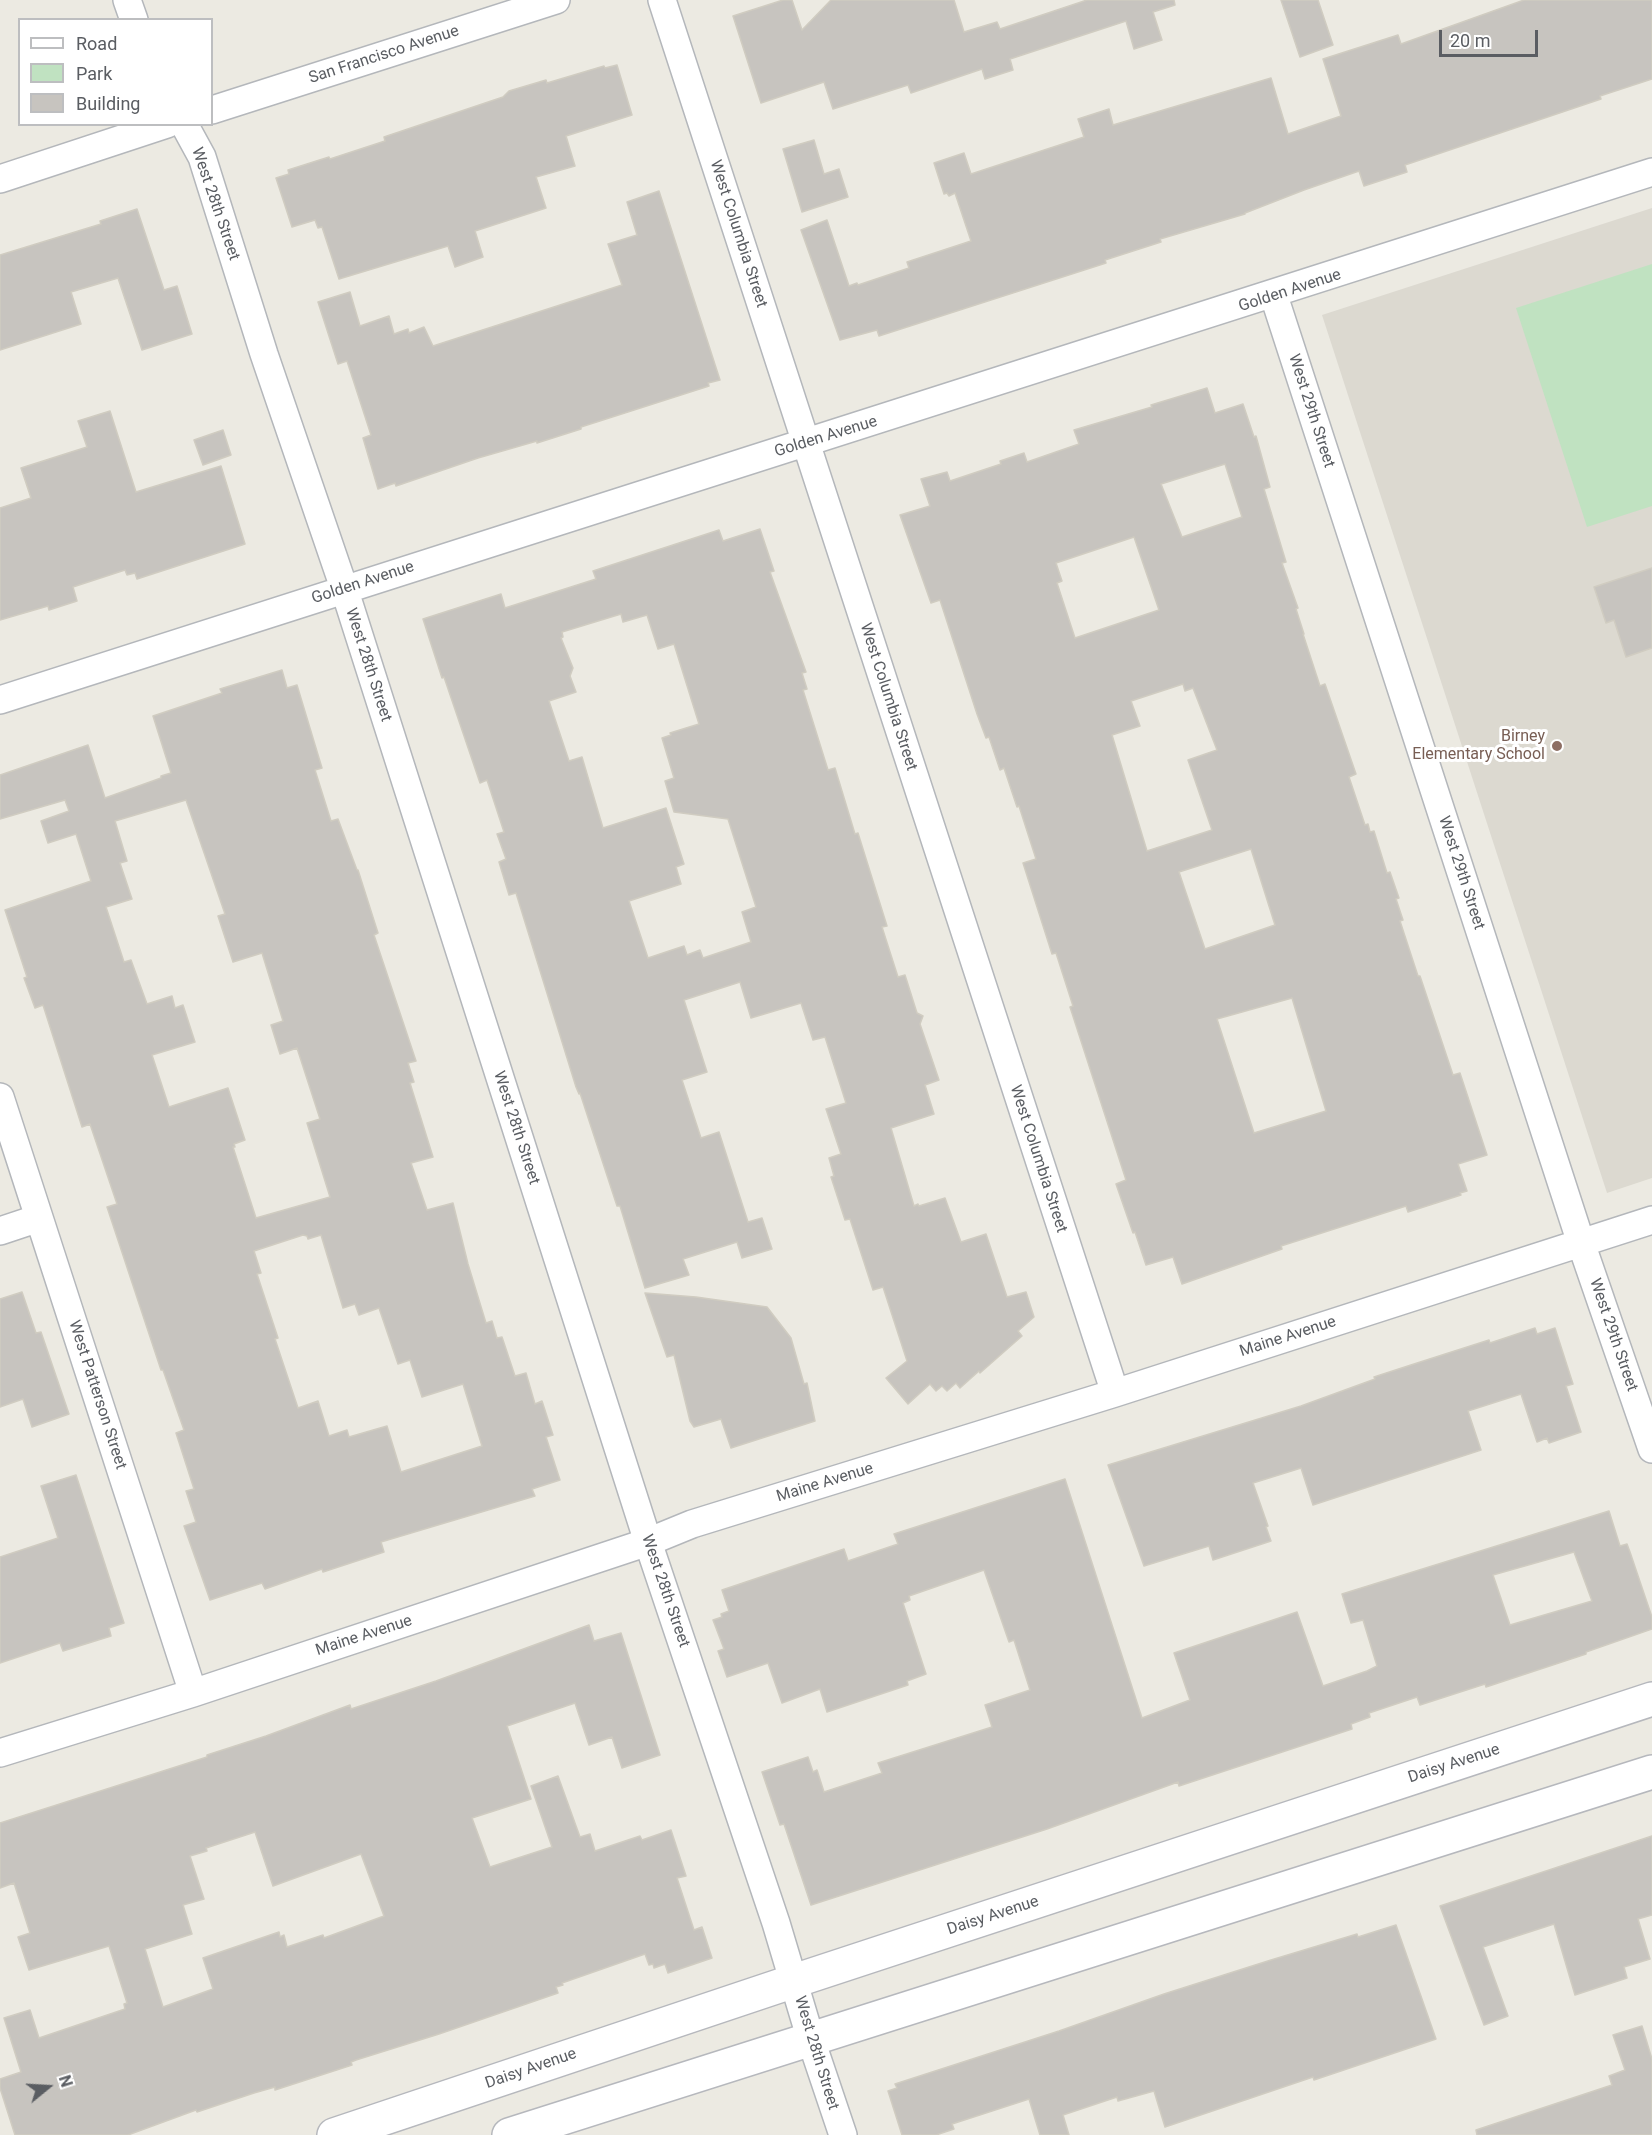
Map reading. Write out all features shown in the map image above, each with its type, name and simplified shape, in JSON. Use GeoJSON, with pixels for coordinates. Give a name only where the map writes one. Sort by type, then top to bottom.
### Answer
{"type":"FeatureCollection","features":[{"type":"Feature","properties":{"kind":"street"},"geometry":{"type":"LineString","coordinates":[[127,0],[133,18]]}},
{"type":"Feature","properties":{"kind":"street","name":"San Francisco Avenue"},"geometry":{"type":"LineString","coordinates":[[213,110],[556,0]]}},
{"type":"Feature","properties":{"kind":"street","name":"West Columbia Street"},"geometry":{"type":"LineString","coordinates":[[662,0],[1115,1393]]}},
{"type":"Feature","properties":{"kind":"street"},"geometry":{"type":"LineString","coordinates":[[0,179],[161,126]]}},
{"type":"Feature","properties":{"kind":"street","name":"West 28th Street"},"geometry":{"type":"LineString","coordinates":[[185,126],[202,157],[264,354],[344,588],[648,1542],[843,2135]]}},
{"type":"Feature","properties":{"kind":"street","name":"Golden Avenue"},"geometry":{"type":"LineString","coordinates":[[0,700],[344,588],[1274,296],[1652,172]]}},
{"type":"Feature","properties":{"kind":"street","name":"West 29th Street"},"geometry":{"type":"LineString","coordinates":[[1274,296],[1581,1243],[1652,1449]]}},
{"type":"Feature","properties":{"kind":"street","name":"West Patterson Street"},"geometry":{"type":"LineString","coordinates":[[0,1097],[193,1693]]}},
{"type":"Feature","properties":{"kind":"street"},"geometry":{"type":"LineString","coordinates":[[0,1231],[39,1218]]}},
{"type":"Feature","properties":{"kind":"street","name":"Maine Avenue"},"geometry":{"type":"LineString","coordinates":[[0,1753],[193,1693],[648,1542],[692,1524],[1115,1393],[1652,1220]]}},
{"type":"Feature","properties":{"kind":"street","name":"Daisy Avenue"},"geometry":{"type":"LineString","coordinates":[[334,2135],[1652,1699]]}},
{"type":"Feature","properties":{"kind":"street"},"geometry":{"type":"LineString","coordinates":[[509,2135],[1652,1772]]}},
{"type":"Feature","properties":{"kind":"shaded area","name":"Birney Elementary School"},"geometry":{"type":"Polygon","coordinates":[[[1652,208],[1652,1178],[1607,1193],[1322,315],[1652,208]]]}},
{"type":"Feature","properties":{"kind":"green space"},"geometry":{"type":"Polygon","coordinates":[[[1652,264],[1652,506],[1587,527],[1516,308],[1652,264]]]}},
{"type":"Feature","properties":{"kind":"building"},"geometry":{"type":"Polygon","coordinates":[[[783,0],[792,0],[802,30],[831,0],[954,0],[964,32],[997,22],[1000,29],[1087,0],[1174,0],[1175,5],[1153,12],[1162,40],[1134,49],[1126,21],[1010,59],[1013,70],[985,79],[982,69],[911,93],[908,85],[833,109],[824,82],[761,103],[733,16],[783,0]]]}},
{"type":"Feature","properties":{"kind":"building"},"geometry":{"type":"Polygon","coordinates":[[[1281,0],[1318,0],[1333,45],[1300,57],[1281,0]]]}},
{"type":"Feature","properties":{"kind":"building"},"geometry":{"type":"Polygon","coordinates":[[[1524,0],[1652,0],[1652,79],[1600,96],[1601,99],[1405,165],[1407,172],[1364,186],[1359,171],[1245,214],[1160,239],[1161,242],[1105,260],[1106,263],[879,336],[877,330],[840,340],[801,230],[827,220],[849,286],[909,268],[907,262],[971,241],[955,193],[949,196],[947,193],[944,194],[934,163],[964,153],[971,174],[1084,137],[1078,119],[1109,109],[1113,125],[1271,78],[1288,134],[1341,116],[1323,59],[1398,35],[1401,44],[1524,0]]]}},
{"type":"Feature","properties":{"kind":"building"},"geometry":{"type":"Polygon","coordinates":[[[617,65],[632,115],[566,136],[575,166],[536,177],[546,208],[475,231],[483,257],[455,267],[448,246],[339,279],[322,227],[318,228],[315,220],[292,227],[276,178],[289,174],[288,170],[385,141],[384,137],[503,97],[509,91],[546,80],[547,83],[604,66],[605,68],[617,65]]]}},
{"type":"Feature","properties":{"kind":"building"},"geometry":{"type":"Polygon","coordinates":[[[814,140],[824,174],[839,169],[848,197],[802,212],[783,149],[814,140]]]}},
{"type":"Feature","properties":{"kind":"building"},"geometry":{"type":"Polygon","coordinates":[[[659,191],[720,380],[708,383],[709,386],[581,427],[581,429],[478,458],[396,486],[395,483],[378,489],[363,438],[371,435],[347,361],[338,364],[318,302],[350,292],[360,326],[389,316],[394,334],[408,329],[409,333],[424,327],[433,346],[622,285],[608,244],[637,235],[627,202],[659,191]]]}},
{"type":"Feature","properties":{"kind":"building"},"geometry":{"type":"Polygon","coordinates":[[[137,209],[164,290],[177,286],[192,334],[142,350],[118,278],[71,292],[81,324],[0,350],[0,255],[101,224],[100,221],[137,209]]]}},
{"type":"Feature","properties":{"kind":"building"},"geometry":{"type":"Polygon","coordinates":[[[1207,388],[1215,413],[1243,404],[1254,437],[1256,436],[1270,487],[1264,489],[1286,562],[1282,563],[1298,608],[1296,609],[1303,634],[1320,686],[1325,684],[1356,774],[1349,777],[1365,825],[1368,824],[1370,832],[1374,831],[1387,873],[1390,872],[1399,898],[1396,899],[1403,920],[1400,921],[1418,976],[1420,976],[1453,1075],[1460,1073],[1487,1155],[1458,1164],[1467,1191],[1460,1193],[1461,1195],[1408,1212],[1406,1206],[1281,1246],[1282,1249],[1182,1284],[1173,1257],[1146,1265],[1135,1232],[1133,1233],[1116,1184],[1126,1180],[1070,1007],[1073,1006],[1056,953],[1052,954],[1023,863],[1036,859],[1019,806],[1017,807],[1004,768],[1000,770],[989,737],[986,738],[940,600],[931,603],[900,515],[930,506],[921,479],[947,472],[950,481],[1001,464],[1000,461],[1024,453],[1027,462],[1079,444],[1074,430],[1152,407],[1151,405],[1207,388]],[[1225,464],[1161,484],[1182,537],[1242,517],[1225,464]],[[1134,537],[1056,563],[1062,581],[1057,583],[1075,638],[1159,610],[1134,537]],[[1183,684],[1131,701],[1140,726],[1112,735],[1147,851],[1212,830],[1188,760],[1217,750],[1193,688],[1185,691],[1183,684]],[[1251,849],[1179,872],[1205,949],[1275,925],[1251,849]],[[1292,998],[1217,1019],[1254,1133],[1326,1111],[1292,998]]]}},
{"type":"Feature","properties":{"kind":"building"},"geometry":{"type":"Polygon","coordinates":[[[110,411],[136,492],[221,466],[245,544],[137,579],[135,573],[127,575],[125,570],[73,587],[77,601],[49,610],[48,606],[0,620],[0,508],[31,498],[21,468],[87,447],[78,421],[110,411]]]}},
{"type":"Feature","properties":{"kind":"building"},"geometry":{"type":"Polygon","coordinates":[[[223,430],[231,455],[203,465],[194,440],[223,430]]]}},
{"type":"Feature","properties":{"kind":"building"},"geometry":{"type":"Polygon","coordinates":[[[760,529],[774,571],[770,572],[806,672],[802,673],[807,689],[803,690],[828,770],[835,768],[855,834],[858,833],[887,926],[882,927],[898,977],[905,975],[917,1013],[923,1016],[920,1024],[939,1080],[925,1085],[934,1114],[891,1128],[914,1206],[945,1198],[961,1242],[986,1234],[1007,1297],[1026,1292],[1034,1317],[1018,1331],[1022,1336],[960,1388],[956,1383],[947,1391],[942,1386],[936,1391],[930,1384],[908,1404],[886,1378],[907,1361],[883,1287],[873,1290],[850,1219],[845,1220],[831,1177],[834,1176],[829,1158],[841,1154],[826,1109],[846,1103],[825,1037],[813,1040],[801,1003],[751,1018],[740,982],[684,1000],[707,1072],[682,1080],[701,1138],[719,1132],[748,1222],[762,1218],[772,1249],[742,1258],[737,1242],[683,1259],[689,1275],[645,1288],[620,1206],[617,1206],[580,1093],[576,1087],[516,893],[509,895],[499,862],[506,859],[497,834],[504,832],[487,780],[480,783],[423,619],[501,594],[505,608],[596,579],[593,571],[719,530],[723,541],[760,529]],[[621,614],[562,632],[563,637],[561,638],[573,668],[570,676],[576,692],[549,701],[569,761],[582,757],[603,828],[666,808],[684,864],[676,867],[681,884],[629,901],[648,958],[684,946],[687,955],[700,950],[703,958],[751,942],[742,912],[756,907],[728,819],[674,812],[665,781],[674,778],[662,738],[671,735],[670,733],[699,724],[674,644],[658,649],[647,615],[623,622],[621,614]]]}},
{"type":"Feature","properties":{"kind":"building"},"geometry":{"type":"Polygon","coordinates":[[[1652,568],[1652,648],[1626,657],[1614,620],[1606,623],[1594,587],[1652,568]]]}},
{"type":"Feature","properties":{"kind":"building"},"geometry":{"type":"Polygon","coordinates":[[[282,670],[287,688],[297,685],[322,768],[315,770],[331,821],[338,819],[358,870],[378,933],[374,935],[416,1061],[408,1063],[414,1082],[410,1083],[433,1157],[411,1163],[427,1210],[453,1203],[486,1323],[492,1321],[497,1338],[502,1337],[515,1376],[526,1373],[535,1404],[542,1401],[553,1435],[546,1437],[560,1480],[532,1489],[535,1496],[381,1542],[384,1552],[323,1572],[322,1569],[265,1589],[262,1583],[210,1600],[184,1526],[196,1522],[186,1491],[194,1489],[176,1433],[184,1430],[163,1370],[161,1370],[107,1207],[117,1204],[90,1124],[82,1127],[43,1005],[35,1008],[5,910],[91,881],[76,834],[48,843],[41,821],[69,811],[65,800],[0,819],[0,775],[88,745],[105,798],[161,778],[171,773],[153,716],[222,693],[220,689],[282,670]],[[186,800],[115,821],[127,861],[120,863],[132,899],[106,907],[124,962],[131,960],[147,1004],[172,996],[175,1008],[183,1005],[195,1042],[152,1055],[169,1107],[228,1088],[245,1140],[234,1144],[235,1147],[233,1147],[256,1218],[330,1197],[307,1123],[320,1119],[297,1048],[280,1054],[271,1025],[283,1021],[262,953],[233,962],[218,916],[225,914],[186,800]],[[303,1235],[254,1251],[261,1273],[257,1274],[278,1338],[275,1339],[298,1408],[318,1401],[329,1436],[347,1430],[349,1437],[387,1426],[401,1472],[482,1446],[463,1384],[422,1397],[410,1360],[398,1364],[379,1308],[359,1315],[355,1304],[343,1308],[321,1235],[308,1239],[303,1235]]]}},
{"type":"Feature","properties":{"kind":"building"},"geometry":{"type":"Polygon","coordinates":[[[22,1292],[36,1333],[41,1332],[69,1414],[32,1427],[23,1399],[0,1407],[0,1299],[22,1292]]]}},
{"type":"Feature","properties":{"kind":"building"},"geometry":{"type":"Polygon","coordinates":[[[645,1293],[696,1297],[767,1307],[791,1338],[804,1384],[807,1383],[815,1421],[731,1448],[721,1419],[694,1427],[690,1421],[674,1355],[667,1357],[645,1293]]]}},
{"type":"Feature","properties":{"kind":"building"},"geometry":{"type":"Polygon","coordinates":[[[1535,1328],[1537,1334],[1555,1328],[1573,1384],[1566,1386],[1581,1432],[1549,1443],[1547,1438],[1537,1442],[1521,1394],[1468,1411],[1481,1450],[1313,1505],[1301,1468],[1253,1483],[1271,1541],[1213,1560],[1209,1546],[1144,1566],[1108,1465],[1301,1406],[1375,1379],[1374,1377],[1489,1340],[1490,1343],[1535,1328]]]}},
{"type":"Feature","properties":{"kind":"building"},"geometry":{"type":"Polygon","coordinates":[[[76,1475],[124,1623],[109,1628],[111,1636],[63,1651],[60,1643],[0,1663],[0,1557],[58,1538],[41,1486],[76,1475]]]}},
{"type":"Feature","properties":{"kind":"building"},"geometry":{"type":"Polygon","coordinates":[[[1065,1479],[1142,1718],[1190,1700],[1174,1653],[1297,1612],[1323,1686],[1367,1671],[1377,1666],[1363,1620],[1351,1623],[1342,1594],[1609,1511],[1620,1546],[1627,1544],[1630,1552],[1652,1617],[1652,1629],[1586,1652],[1586,1654],[1486,1687],[1485,1684],[1420,1705],[1417,1697],[1369,1713],[1370,1717],[1351,1724],[1352,1729],[1179,1786],[1178,1782],[1047,1829],[811,1905],[784,1824],[780,1825],[762,1772],[808,1757],[813,1772],[817,1770],[824,1792],[882,1773],[878,1763],[992,1727],[985,1705],[1030,1690],[1014,1640],[1009,1642],[984,1570],[909,1596],[910,1600],[903,1603],[926,1674],[907,1681],[908,1685],[827,1712],[820,1689],[782,1703],[768,1663],[727,1677],[718,1651],[724,1649],[713,1620],[729,1611],[722,1590],[844,1549],[848,1561],[898,1544],[894,1534],[1065,1479]],[[1574,1552],[1493,1575],[1510,1625],[1592,1601],[1574,1552]]]}},
{"type":"Feature","properties":{"kind":"building"},"geometry":{"type":"Polygon","coordinates":[[[589,1625],[594,1641],[621,1633],[660,1755],[622,1768],[612,1737],[589,1745],[575,1703],[507,1726],[531,1799],[472,1818],[490,1867],[552,1847],[531,1786],[558,1776],[580,1837],[590,1834],[595,1851],[640,1836],[642,1840],[671,1830],[686,1876],[677,1878],[694,1930],[702,1927],[712,1958],[668,1973],[665,1964],[654,1968],[653,1964],[649,1965],[645,1954],[562,1983],[563,1985],[556,1987],[558,1993],[356,2060],[351,2062],[352,2065],[275,2090],[275,2087],[197,2112],[196,2110],[128,2135],[15,2135],[0,2088],[0,2079],[21,2072],[4,2018],[30,2010],[39,2038],[125,2009],[124,2004],[127,2003],[109,1946],[29,1970],[18,1937],[30,1933],[14,1883],[0,1888],[0,1823],[207,1757],[207,1755],[350,1705],[351,1709],[436,1681],[589,1625]],[[255,1832],[206,1848],[207,1851],[190,1856],[204,1899],[183,1905],[192,1934],[145,1949],[163,2007],[213,1989],[203,1958],[279,1932],[280,1937],[284,1935],[287,1947],[323,1935],[324,1938],[384,1916],[361,1854],[273,1886],[255,1832]]]}},
{"type":"Feature","properties":{"kind":"building"},"geometry":{"type":"Polygon","coordinates":[[[1652,1836],[1652,1915],[1638,1919],[1650,1959],[1624,1967],[1627,1978],[1575,1995],[1554,1924],[1483,1947],[1508,2016],[1484,2025],[1440,1906],[1652,1836]]]}},
{"type":"Feature","properties":{"kind":"building"},"geometry":{"type":"Polygon","coordinates":[[[1396,1925],[1436,2039],[1314,2080],[1313,2077],[1165,2127],[1154,2091],[1118,2101],[1117,2097],[1063,2115],[1069,2135],[1040,2135],[1029,2099],[952,2124],[954,2129],[936,2135],[902,2135],[888,2091],[897,2088],[895,2084],[1271,1960],[1357,1934],[1358,1937],[1396,1925]]]}},
{"type":"Feature","properties":{"kind":"building"},"geometry":{"type":"Polygon","coordinates":[[[1642,2026],[1652,2059],[1652,2135],[1477,2135],[1476,2130],[1612,2085],[1609,2076],[1625,2070],[1613,2035],[1642,2026]]]}},
{"type":"Feature","properties":{"kind":"place","name":"Birney Elementary School"},"geometry":{"type":"Point","coordinates":[1557,746]}}]}
